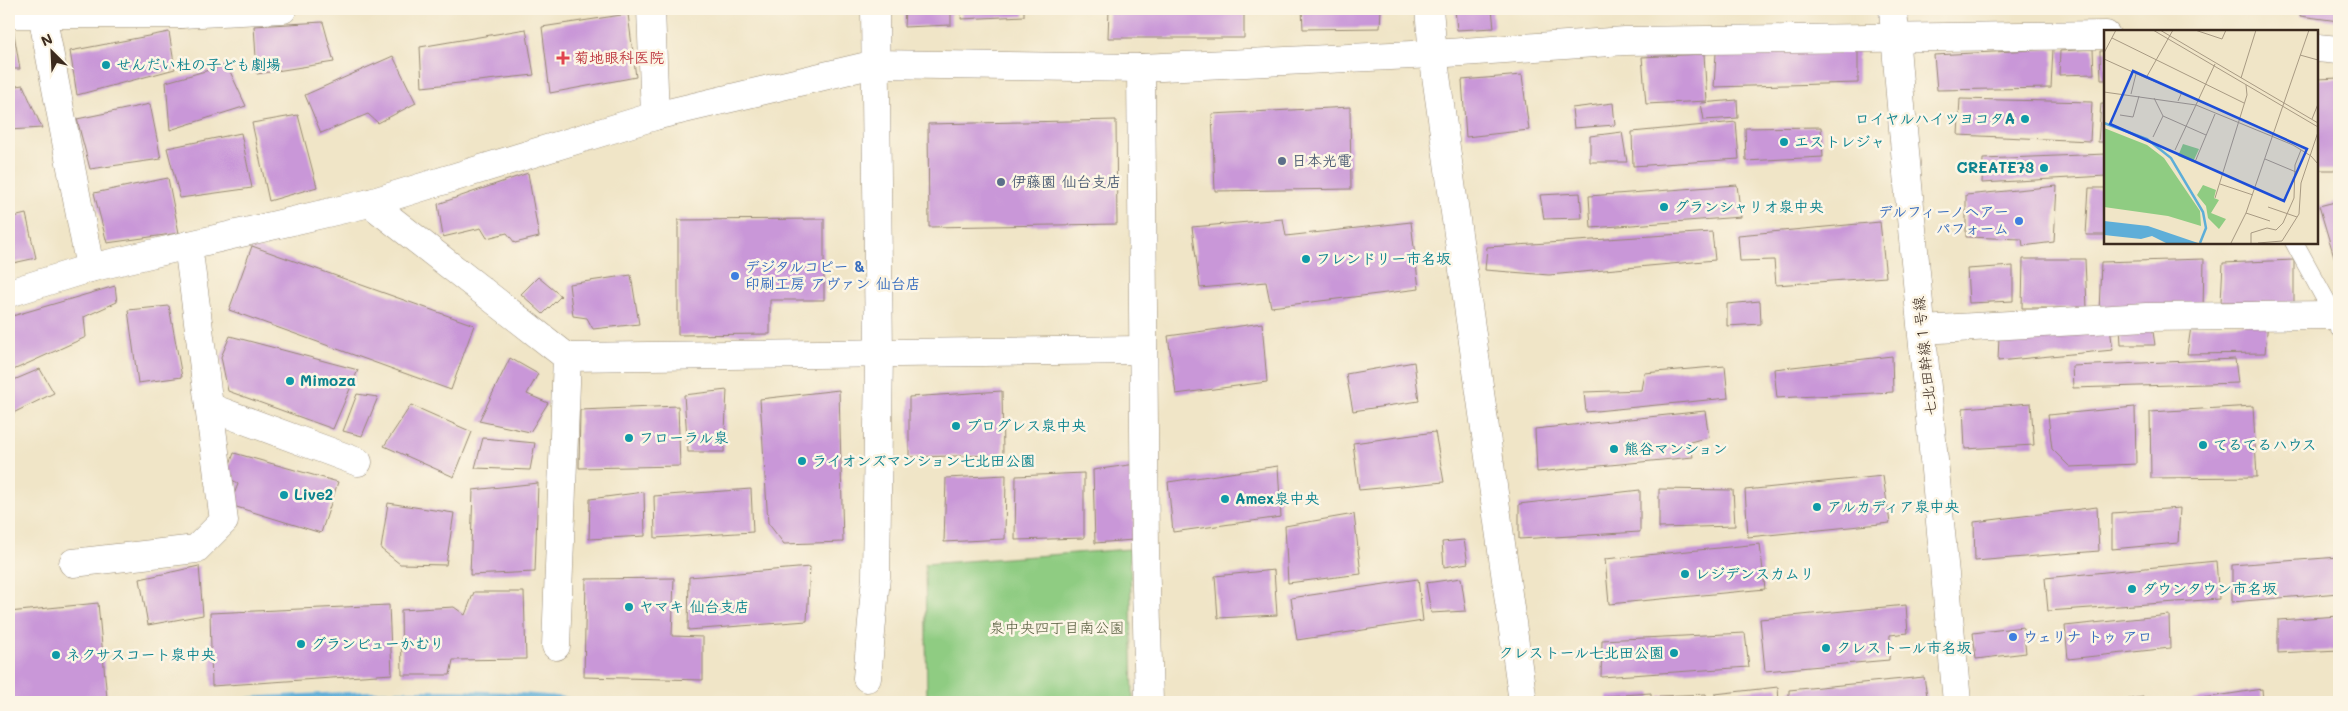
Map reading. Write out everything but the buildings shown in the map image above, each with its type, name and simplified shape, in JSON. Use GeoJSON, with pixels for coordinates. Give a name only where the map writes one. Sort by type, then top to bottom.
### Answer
{"type":"FeatureCollection","features":[{"type":"Feature","properties":{"kind":"street"},"geometry":{"type":"LineString","coordinates":[[9,14],[283,9]]}},
{"type":"Feature","properties":{"kind":"street"},"geometry":{"type":"LineString","coordinates":[[651,9],[655,116]]}},
{"type":"Feature","properties":{"kind":"street"},"geometry":{"type":"LineString","coordinates":[[867,678],[876,577],[879,353],[875,9]]}},
{"type":"Feature","properties":{"kind":"street"},"geometry":{"type":"LineString","coordinates":[[1429,9],[1433,54],[1523,702]]}},
{"type":"Feature","properties":{"kind":"street","name":"七北田幹線１号線"},"geometry":{"type":"LineString","coordinates":[[1893,9],[1957,702]]}},
{"type":"Feature","properties":{"kind":"street"},"geometry":{"type":"LineString","coordinates":[[42,14],[90,268]]}},
{"type":"Feature","properties":{"kind":"street"},"geometry":{"type":"LineString","coordinates":[[9,293],[90,268],[370,203],[655,116],[875,64],[1141,68],[1433,54],[1625,41],[2104,35]]}},
{"type":"Feature","properties":{"kind":"street"},"geometry":{"type":"LineString","coordinates":[[2318,48],[2339,50]]}},
{"type":"Feature","properties":{"kind":"street"},"geometry":{"type":"LineString","coordinates":[[1141,68],[1143,350],[1149,702]]}},
{"type":"Feature","properties":{"kind":"street"},"geometry":{"type":"LineString","coordinates":[[370,203],[567,357],[1143,350]]}},
{"type":"Feature","properties":{"kind":"street"},"geometry":{"type":"LineString","coordinates":[[73,562],[196,549],[224,520],[188,245]]}},
{"type":"Feature","properties":{"kind":"street"},"geometry":{"type":"LineString","coordinates":[[1922,330],[2146,317],[2337,322]]}},
{"type":"Feature","properties":{"kind":"street"},"geometry":{"type":"LineString","coordinates":[[556,646],[567,357]]}},
{"type":"Feature","properties":{"kind":"street"},"geometry":{"type":"LineString","coordinates":[[209,407],[358,462]]}},
{"type":"Feature","properties":{"kind":"lane"},"geometry":{"type":"LineString","coordinates":[[2295,244],[2337,322]]}},
{"type":"Feature","properties":{"kind":"green space","name":"泉中央四丁目南公園"},"geometry":{"type":"Polygon","coordinates":[[[1130,549],[1133,702],[927,702],[925,564],[1130,549]]]}},
{"type":"Feature","properties":{"kind":"waterway"},"geometry":{"type":"LineString","coordinates":[[249,702],[408,695],[487,696],[566,702]]}},
{"type":"Feature","properties":{"kind":"place","name":"菊地眼科医院"},"geometry":{"type":"Point","coordinates":[563,58]}},
{"type":"Feature","properties":{"kind":"place","name":"せんだい杜の子ども劇場"},"geometry":{"type":"Point","coordinates":[106,65]}},
{"type":"Feature","properties":{"kind":"place","name":"ロイヤルハイツヨコタA"},"geometry":{"type":"Point","coordinates":[2025,119]}},
{"type":"Feature","properties":{"kind":"place","name":"エストレジャ"},"geometry":{"type":"Point","coordinates":[1784,142]}},
{"type":"Feature","properties":{"kind":"place","name":"日本光電"},"geometry":{"type":"Point","coordinates":[1282,161]}},
{"type":"Feature","properties":{"kind":"place","name":"CREATE73"},"geometry":{"type":"Point","coordinates":[2044,168]}},
{"type":"Feature","properties":{"kind":"place","name":"伊藤園 仙台支店"},"geometry":{"type":"Point","coordinates":[1001,182]}},
{"type":"Feature","properties":{"kind":"place","name":"グランシャリオ泉中央"},"geometry":{"type":"Point","coordinates":[1664,207]}},
{"type":"Feature","properties":{"kind":"place","name":"デルフィーノヘアー パフォーム"},"geometry":{"type":"Point","coordinates":[2019,221]}},
{"type":"Feature","properties":{"kind":"place","name":"フレンドリー市名坂"},"geometry":{"type":"Point","coordinates":[1306,259]}},
{"type":"Feature","properties":{"kind":"place","name":"デジタルコピー & 印刷工房 アヴァン 仙台店"},"geometry":{"type":"Point","coordinates":[735,276]}},
{"type":"Feature","properties":{"kind":"place","name":"Mimoza"},"geometry":{"type":"Point","coordinates":[290,381]}},
{"type":"Feature","properties":{"kind":"place","name":"プログレス泉中央"},"geometry":{"type":"Point","coordinates":[956,426]}},
{"type":"Feature","properties":{"kind":"place","name":"フローラル泉"},"geometry":{"type":"Point","coordinates":[629,438]}},
{"type":"Feature","properties":{"kind":"place","name":"てるてるハウス"},"geometry":{"type":"Point","coordinates":[2203,445]}},
{"type":"Feature","properties":{"kind":"place","name":"熊谷マンション"},"geometry":{"type":"Point","coordinates":[1614,449]}},
{"type":"Feature","properties":{"kind":"place","name":"ライオンズマンション七北田公園"},"geometry":{"type":"Point","coordinates":[802,461]}},
{"type":"Feature","properties":{"kind":"place","name":"Live2"},"geometry":{"type":"Point","coordinates":[284,495]}},
{"type":"Feature","properties":{"kind":"place","name":"Amex泉中央"},"geometry":{"type":"Point","coordinates":[1225,499]}},
{"type":"Feature","properties":{"kind":"place","name":"アルカディア泉中央"},"geometry":{"type":"Point","coordinates":[1817,507]}},
{"type":"Feature","properties":{"kind":"place","name":"レジデンスカムリ"},"geometry":{"type":"Point","coordinates":[1685,574]}},
{"type":"Feature","properties":{"kind":"place","name":"ダウンタウン市名坂"},"geometry":{"type":"Point","coordinates":[2132,589]}},
{"type":"Feature","properties":{"kind":"place","name":"ヤマキ 仙台支店"},"geometry":{"type":"Point","coordinates":[629,607]}},
{"type":"Feature","properties":{"kind":"place","name":"ウェリナ トゥ アロ"},"geometry":{"type":"Point","coordinates":[2013,637]}},
{"type":"Feature","properties":{"kind":"place","name":"グランビューかむり"},"geometry":{"type":"Point","coordinates":[301,644]}},
{"type":"Feature","properties":{"kind":"place","name":"クレストール市名坂"},"geometry":{"type":"Point","coordinates":[1826,648]}},
{"type":"Feature","properties":{"kind":"place","name":"クレストール七北田公園"},"geometry":{"type":"Point","coordinates":[1674,653]}},
{"type":"Feature","properties":{"kind":"place","name":"ネクサスコート泉中央"},"geometry":{"type":"Point","coordinates":[56,655]}}]}
